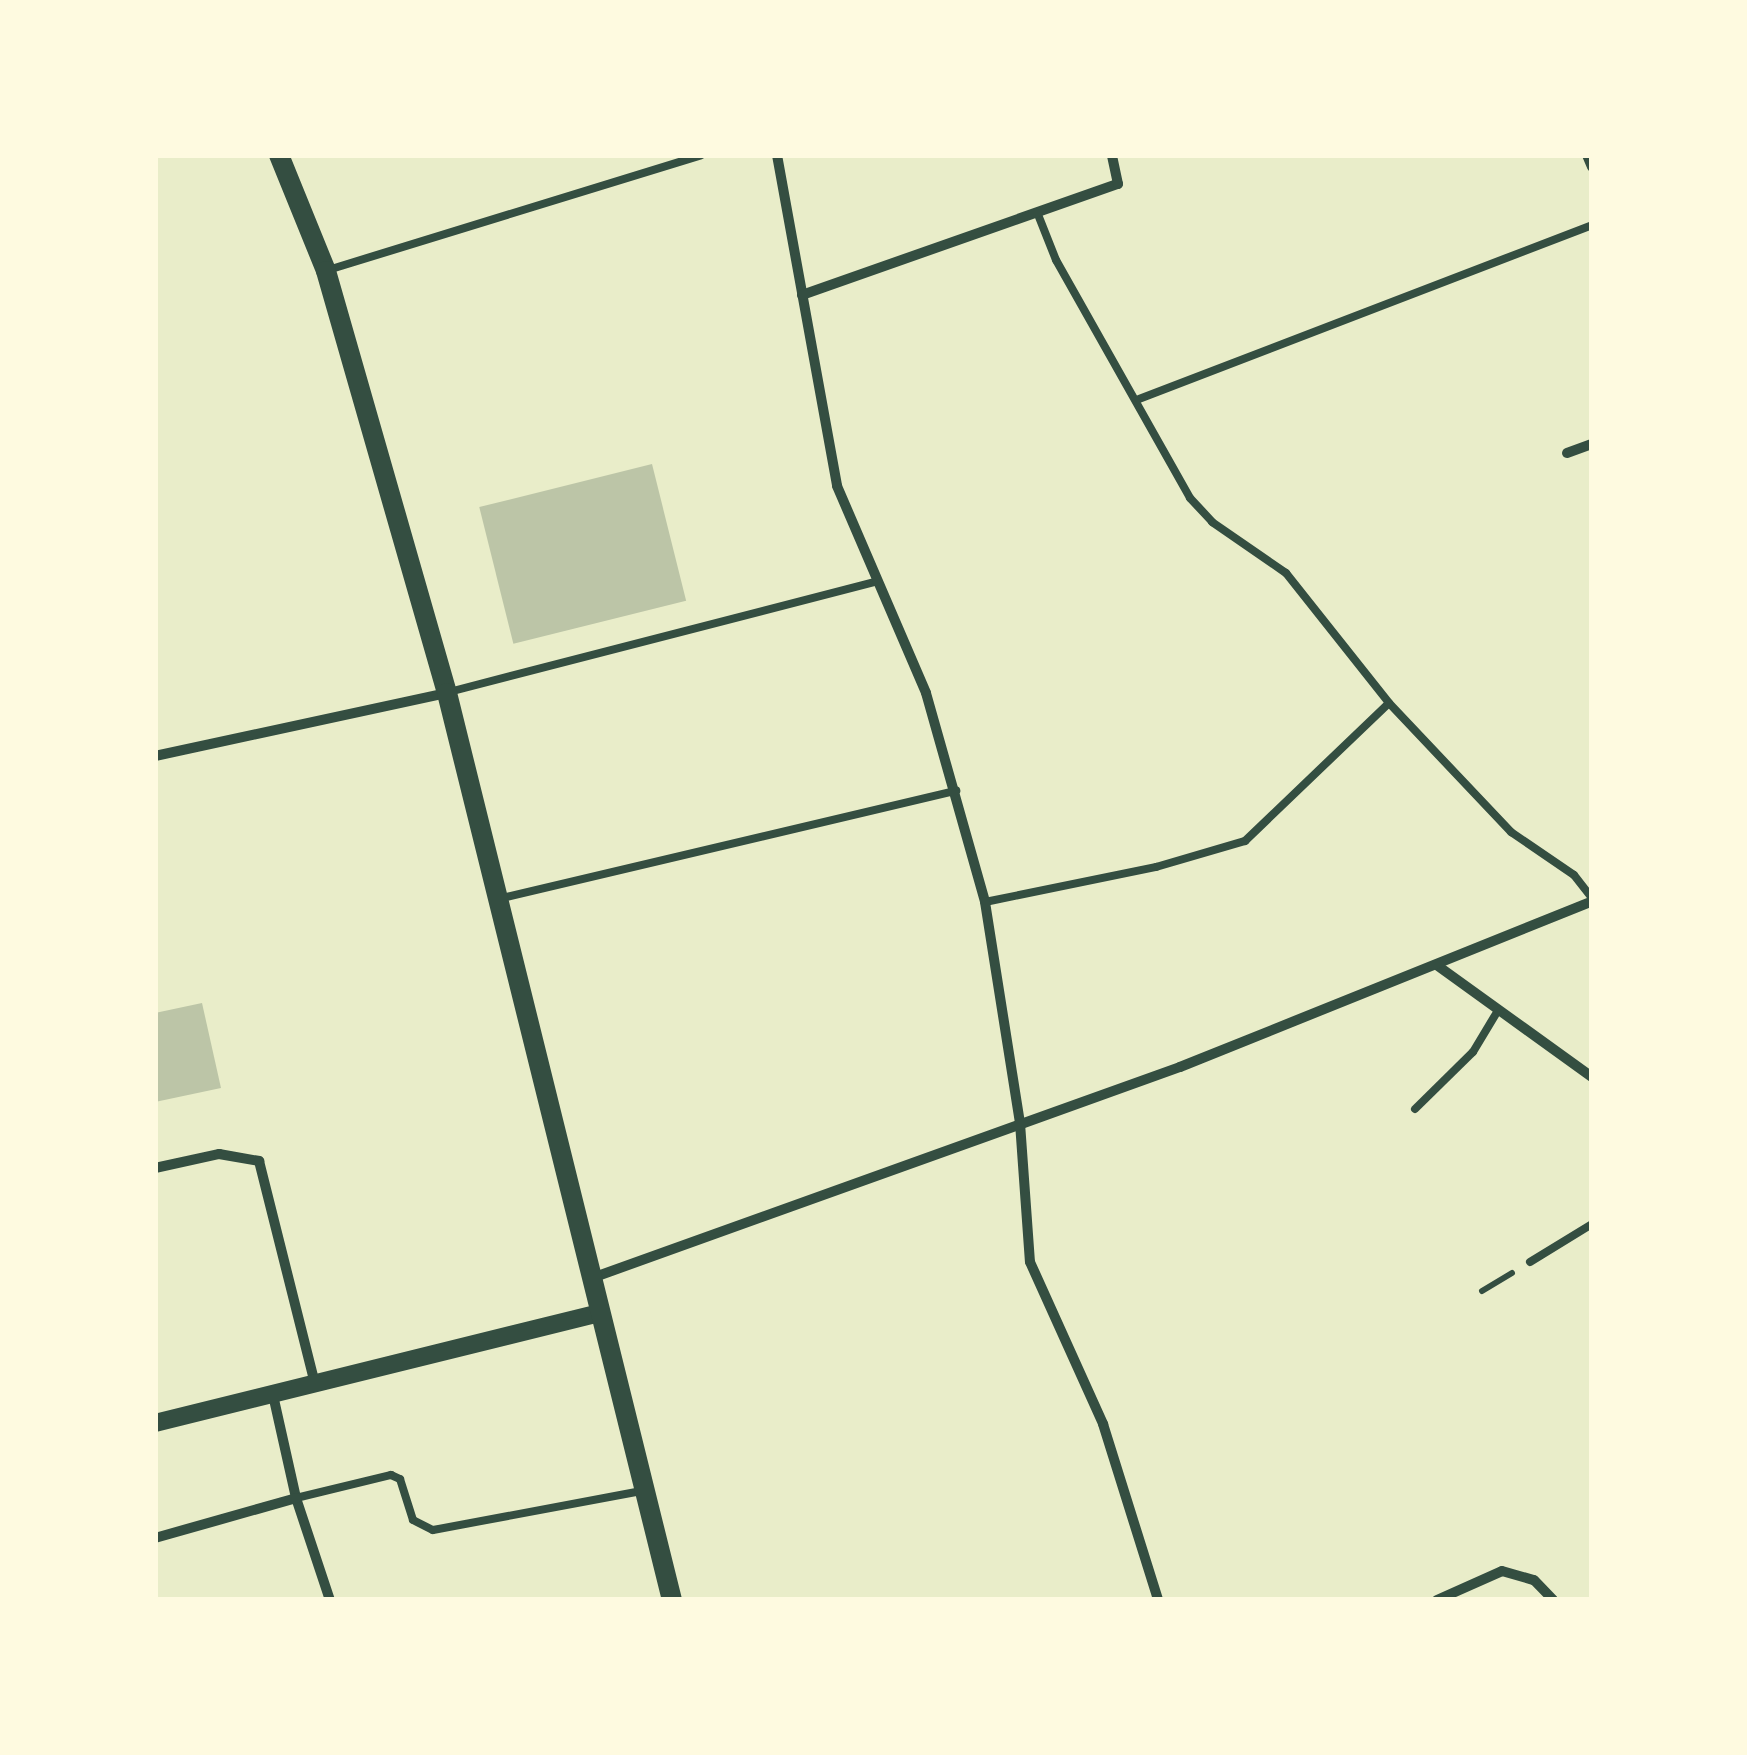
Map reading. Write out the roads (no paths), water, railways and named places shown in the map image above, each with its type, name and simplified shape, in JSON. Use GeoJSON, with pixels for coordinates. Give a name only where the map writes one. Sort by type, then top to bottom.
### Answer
{"type":"FeatureCollection","features":[{"type":"Feature","properties":{"kind":"main road"},"geometry":{"type":"LineString","coordinates":[[279,155],[326,271],[446,694],[672,1600]]}},
{"type":"Feature","properties":{"kind":"street"},"geometry":{"type":"LineString","coordinates":[[777,155],[837,486],[875,582],[926,693],[958,791],[985,902],[1020,1123],[1030,1262],[1103,1424],[1158,1600]]}},
{"type":"Feature","properties":{"kind":"street"},"geometry":{"type":"LineString","coordinates":[[802,294],[1118,184],[1112,155]]}},
{"type":"Feature","properties":{"kind":"street"},"geometry":{"type":"LineString","coordinates":[[1588,155],[1592,167]]}},
{"type":"Feature","properties":{"kind":"street"},"geometry":{"type":"LineString","coordinates":[[1567,453],[1592,444]]}},
{"type":"Feature","properties":{"kind":"street"},"geometry":{"type":"LineString","coordinates":[[155,756],[446,694]]}},
{"type":"Feature","properties":{"kind":"street"},"geometry":{"type":"LineString","coordinates":[[592,1278],[1438,966],[1592,900]]}},
{"type":"Feature","properties":{"kind":"street"},"geometry":{"type":"LineString","coordinates":[[1438,966],[1496,1012],[1592,1077]]}},
{"type":"Feature","properties":{"kind":"street"},"geometry":{"type":"LineString","coordinates":[[155,1168],[219,1154],[259,1161],[316,1386]]}},
{"type":"Feature","properties":{"kind":"street"},"geometry":{"type":"LineString","coordinates":[[155,1423],[600,1313]]}},
{"type":"Feature","properties":{"kind":"street"},"geometry":{"type":"LineString","coordinates":[[274,1395],[296,1498],[330,1600]]}},
{"type":"Feature","properties":{"kind":"street"},"geometry":{"type":"LineString","coordinates":[[155,1538],[296,1498]]}},
{"type":"Feature","properties":{"kind":"street"},"geometry":{"type":"LineString","coordinates":[[1440,1599],[1502,1571],[1534,1580],[1552,1600]]}},
{"type":"Feature","properties":{"kind":"lane"},"geometry":{"type":"LineString","coordinates":[[326,271],[702,155]]}},
{"type":"Feature","properties":{"kind":"lane"},"geometry":{"type":"LineString","coordinates":[[1037,212],[1056,260],[1139,399],[1190,498],[1315,603],[1389,703],[1511,832],[1574,875],[1592,900]]}},
{"type":"Feature","properties":{"kind":"lane"},"geometry":{"type":"LineString","coordinates":[[1139,399],[1592,225]]}},
{"type":"Feature","properties":{"kind":"lane"},"geometry":{"type":"LineString","coordinates":[[446,694],[875,582]]}},
{"type":"Feature","properties":{"kind":"lane"},"geometry":{"type":"LineString","coordinates":[[985,902],[1156,867],[1245,840],[1389,703]]}},
{"type":"Feature","properties":{"kind":"lane"},"geometry":{"type":"LineString","coordinates":[[498,899],[958,791]]}},
{"type":"Feature","properties":{"kind":"lane"},"geometry":{"type":"LineString","coordinates":[[1415,1109],[1473,1052],[1496,1012]]}},
{"type":"Feature","properties":{"kind":"lane"},"geometry":{"type":"LineString","coordinates":[[1530,1262],[1592,1224]]}},
{"type":"Feature","properties":{"kind":"lane"},"geometry":{"type":"LineString","coordinates":[[296,1498],[391,1475],[400,1479],[413,1520],[432,1530],[643,1490]]}}]}
